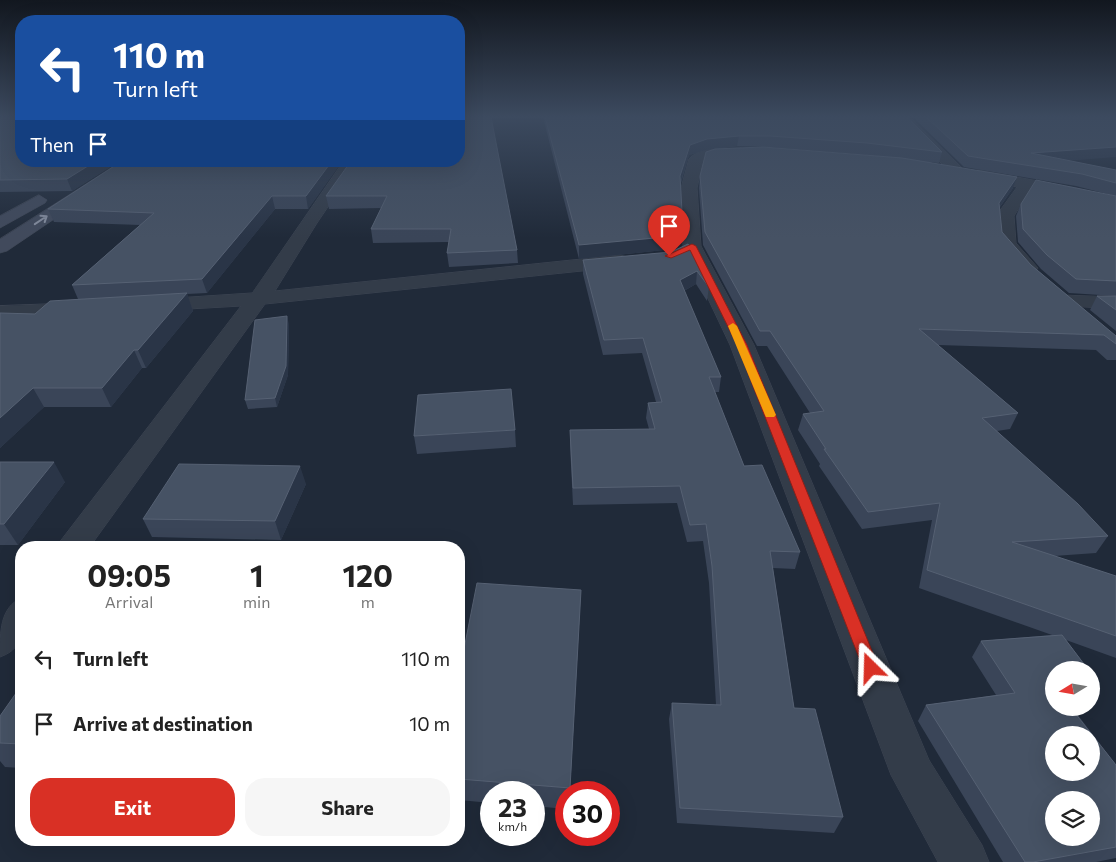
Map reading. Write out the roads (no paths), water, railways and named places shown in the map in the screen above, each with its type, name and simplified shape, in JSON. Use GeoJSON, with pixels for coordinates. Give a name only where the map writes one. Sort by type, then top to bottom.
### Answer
{"type":"FeatureCollection","features":[{"type":"Feature","properties":{"kind":"main road"},"geometry":{"type":"LineString","coordinates":[[0,247],[124,167]]}},
{"type":"Feature","properties":{"kind":"main road"},"geometry":{"type":"LineString","coordinates":[[0,223],[55,190]]}},
{"type":"Feature","properties":{"kind":"street"},"geometry":{"type":"LineString","coordinates":[[701,157],[696,159],[690,188],[684,250],[742,345],[914,775],[965,862]]}},
{"type":"Feature","properties":{"kind":"street"},"geometry":{"type":"LineString","coordinates":[[943,157],[957,171]]}},
{"type":"Feature","properties":{"kind":"street"},"geometry":{"type":"LineString","coordinates":[[76,541],[277,274],[308,223],[348,167]]}},
{"type":"Feature","properties":{"kind":"street"},"geometry":{"type":"LineString","coordinates":[[928,167],[957,171],[1025,186],[1076,193],[1116,203]]}},
{"type":"Feature","properties":{"kind":"street"},"geometry":{"type":"LineString","coordinates":[[1025,186],[1005,216],[1007,244],[1050,290],[1085,320]]}},
{"type":"Feature","properties":{"kind":"street"},"geometry":{"type":"LineString","coordinates":[[138,306],[257,299],[643,259]]}},
{"type":"Feature","properties":{"kind":"street"},"geometry":{"type":"LineString","coordinates":[[1050,290],[1116,302]]}},
{"type":"Feature","properties":{"kind":"street"},"geometry":{"type":"LineString","coordinates":[[0,313],[99,308]]}},
{"type":"Feature","properties":{"kind":"street"},"geometry":{"type":"LineString","coordinates":[[0,642],[15,621]]}}]}
